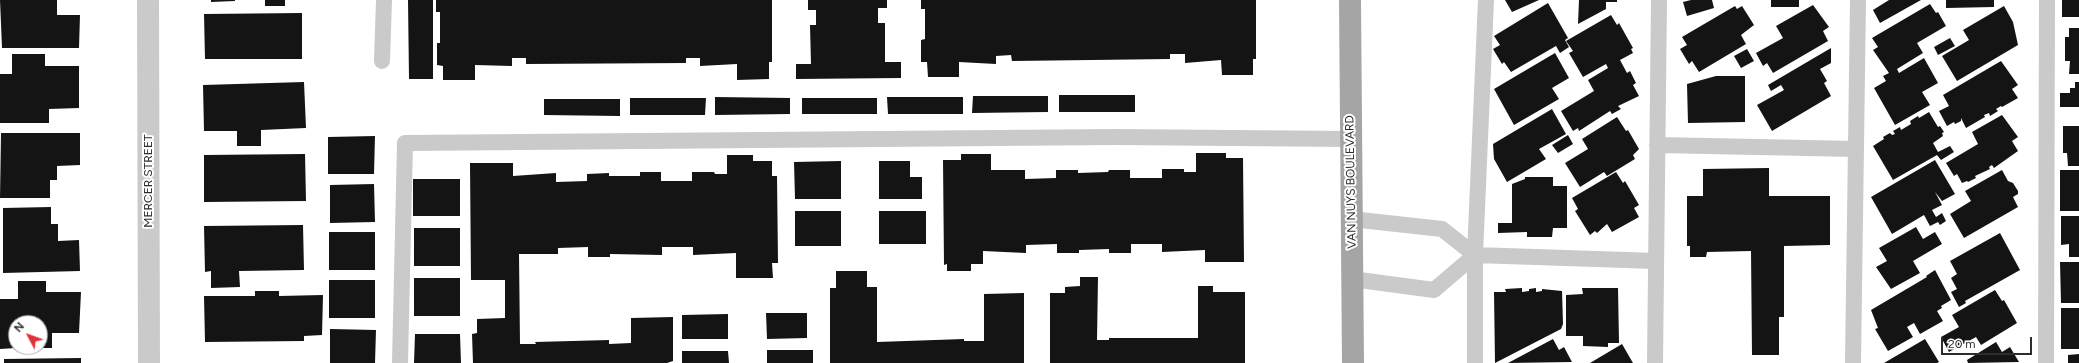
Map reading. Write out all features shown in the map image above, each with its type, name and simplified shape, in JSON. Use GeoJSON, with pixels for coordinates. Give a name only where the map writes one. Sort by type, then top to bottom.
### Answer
{"type":"FeatureCollection","features":[{"type":"Feature","properties":{"kind":"main road","name":"VAN NUYS BOULEVARD"},"geometry":{"type":"LineString","coordinates":[[1350,0],[1353,363]]}},
{"type":"Feature","properties":{"kind":"street","name":"MERCER STREET"},"geometry":{"type":"LineString","coordinates":[[148,0],[149,363]]}},
{"type":"Feature","properties":{"kind":"lane"},"geometry":{"type":"LineString","coordinates":[[382,61],[384,0]]}},
{"type":"Feature","properties":{"kind":"lane"},"geometry":{"type":"LineString","coordinates":[[1475,363],[1475,255],[1486,0]]}},
{"type":"Feature","properties":{"kind":"lane"},"geometry":{"type":"LineString","coordinates":[[1655,363],[1659,0]]}},
{"type":"Feature","properties":{"kind":"lane"},"geometry":{"type":"LineString","coordinates":[[1853,363],[1858,0]]}},
{"type":"Feature","properties":{"kind":"lane"},"geometry":{"type":"LineString","coordinates":[[2046,363],[2047,0]]}},
{"type":"Feature","properties":{"kind":"lane"},"geometry":{"type":"LineString","coordinates":[[400,363],[405,143],[1115,136],[1350,139]]}},
{"type":"Feature","properties":{"kind":"lane"},"geometry":{"type":"LineString","coordinates":[[1657,145],[1856,149]]}},
{"type":"Feature","properties":{"kind":"lane"},"geometry":{"type":"LineString","coordinates":[[1352,218],[1442,229],[1475,255],[1656,262]]}},
{"type":"Feature","properties":{"kind":"lane"},"geometry":{"type":"LineString","coordinates":[[1352,279],[1434,290],[1475,255]]}},
{"type":"Feature","properties":{"kind":"building"},"geometry":{"type":"Polygon","coordinates":[[[0,0],[57,0],[57,15],[80,15],[79,48],[2,48],[0,0]]]}},
{"type":"Feature","properties":{"kind":"building"},"geometry":{"type":"Polygon","coordinates":[[[211,0],[235,0],[235,1],[211,2],[211,0]]]}},
{"type":"Feature","properties":{"kind":"building"},"geometry":{"type":"Polygon","coordinates":[[[265,0],[285,0],[285,6],[265,6],[265,0]]]}},
{"type":"Feature","properties":{"kind":"building"},"geometry":{"type":"Polygon","coordinates":[[[408,0],[433,0],[433,79],[409,79],[408,0]]]}},
{"type":"Feature","properties":{"kind":"building"},"geometry":{"type":"Polygon","coordinates":[[[436,0],[772,0],[772,62],[769,62],[769,79],[737,80],[737,64],[700,66],[700,58],[686,58],[686,63],[526,64],[526,58],[512,58],[512,66],[475,65],[475,80],[443,80],[443,66],[437,65],[437,43],[440,43],[440,12],[436,12],[436,0]]]}},
{"type":"Feature","properties":{"kind":"building"},"geometry":{"type":"Polygon","coordinates":[[[808,0],[887,0],[887,8],[878,8],[878,23],[885,23],[885,62],[901,62],[901,78],[796,79],[796,64],[811,64],[810,25],[816,25],[816,10],[808,10],[808,0]]]}},
{"type":"Feature","properties":{"kind":"building"},"geometry":{"type":"Polygon","coordinates":[[[921,0],[1256,0],[1256,59],[1253,59],[1253,75],[1222,75],[1221,60],[1185,63],[1185,54],[1170,54],[1170,59],[1012,61],[1011,55],[996,56],[996,64],[959,62],[959,77],[928,77],[927,62],[921,62],[921,40],[925,39],[925,9],[921,9],[921,0]]]}},
{"type":"Feature","properties":{"kind":"building"},"geometry":{"type":"Polygon","coordinates":[[[1505,0],[1539,0],[1512,12],[1505,0]]]}},
{"type":"Feature","properties":{"kind":"building"},"geometry":{"type":"Polygon","coordinates":[[[1579,0],[1617,0],[1617,2],[1606,2],[1606,9],[1578,24],[1579,0]]]}},
{"type":"Feature","properties":{"kind":"building"},"geometry":{"type":"Polygon","coordinates":[[[1691,0],[1712,0],[1714,8],[1687,16],[1683,2],[1691,0]]]}},
{"type":"Feature","properties":{"kind":"building"},"geometry":{"type":"Polygon","coordinates":[[[1771,0],[1799,0],[1799,7],[1771,7],[1771,0]]]}},
{"type":"Feature","properties":{"kind":"building"},"geometry":{"type":"Polygon","coordinates":[[[1889,0],[1921,0],[1880,23],[1873,10],[1889,0]]]}},
{"type":"Feature","properties":{"kind":"building"},"geometry":{"type":"Polygon","coordinates":[[[1946,0],[1994,0],[1994,7],[1946,8],[1946,0]]]}},
{"type":"Feature","properties":{"kind":"building"},"geometry":{"type":"Polygon","coordinates":[[[2062,0],[2079,0],[2079,17],[2062,17],[2062,0]]]}},
{"type":"Feature","properties":{"kind":"building"},"geometry":{"type":"Polygon","coordinates":[[[1548,3],[1568,38],[1565,40],[1569,47],[1560,53],[1556,46],[1511,72],[1504,62],[1502,64],[1493,49],[1500,45],[1494,36],[1548,3]]]}},
{"type":"Feature","properties":{"kind":"building"},"geometry":{"type":"Polygon","coordinates":[[[1930,4],[1936,13],[1938,12],[1946,26],[1917,43],[1923,53],[1897,69],[1899,73],[1924,58],[1938,83],[1922,92],[1930,105],[1895,125],[1874,88],[1886,81],[1883,76],[1889,73],[1873,50],[1878,47],[1872,38],[1930,4]]]}},
{"type":"Feature","properties":{"kind":"building"},"geometry":{"type":"Polygon","coordinates":[[[1813,5],[1829,27],[1823,31],[1828,41],[1773,73],[1767,63],[1763,66],[1756,53],[1783,38],[1776,26],[1813,5]]]}},
{"type":"Feature","properties":{"kind":"building"},"geometry":{"type":"Polygon","coordinates":[[[1735,6],[1737,9],[1742,6],[1754,25],[1741,35],[1746,44],[1699,72],[1692,61],[1689,64],[1680,49],[1687,45],[1682,37],[1735,6]]]}},
{"type":"Feature","properties":{"kind":"building"},"geometry":{"type":"Polygon","coordinates":[[[2004,6],[2013,22],[2018,45],[1957,81],[1942,56],[1969,40],[1963,30],[2004,6]]]}},
{"type":"Feature","properties":{"kind":"building"},"geometry":{"type":"Polygon","coordinates":[[[302,13],[302,59],[205,59],[204,14],[302,13]]]}},
{"type":"Feature","properties":{"kind":"building"},"geometry":{"type":"Polygon","coordinates":[[[1611,15],[1617,25],[1619,23],[1633,48],[1631,49],[1633,53],[1620,60],[1627,73],[1630,71],[1636,83],[1633,85],[1639,96],[1618,106],[1621,109],[1612,114],[1610,111],[1579,131],[1578,128],[1573,131],[1561,111],[1594,91],[1588,80],[1608,68],[1606,64],[1583,77],[1569,53],[1573,51],[1566,41],[1611,15]]]}},
{"type":"Feature","properties":{"kind":"building"},"geometry":{"type":"Polygon","coordinates":[[[2069,28],[2079,28],[2079,74],[2069,74],[2070,61],[2065,61],[2065,37],[2069,37],[2069,28]]]}},
{"type":"Feature","properties":{"kind":"building"},"geometry":{"type":"Polygon","coordinates":[[[1950,38],[1955,46],[1938,55],[1934,47],[1950,38]]]}},
{"type":"Feature","properties":{"kind":"building"},"geometry":{"type":"Polygon","coordinates":[[[1831,48],[1831,63],[1820,69],[1827,81],[1824,83],[1831,96],[1772,131],[1757,105],[1784,90],[1781,85],[1771,91],[1768,85],[1831,48]]]}},
{"type":"Feature","properties":{"kind":"building"},"geometry":{"type":"Polygon","coordinates":[[[1747,49],[1754,61],[1741,68],[1734,56],[1747,49]]]}},
{"type":"Feature","properties":{"kind":"building"},"geometry":{"type":"Polygon","coordinates":[[[1555,53],[1569,78],[1552,88],[1559,99],[1514,125],[1494,89],[1555,53]]]}},
{"type":"Feature","properties":{"kind":"building"},"geometry":{"type":"Polygon","coordinates":[[[12,54],[45,54],[45,66],[79,66],[79,108],[49,109],[49,123],[0,123],[0,74],[12,74],[12,54]]]}},
{"type":"Feature","properties":{"kind":"building"},"geometry":{"type":"Polygon","coordinates":[[[2001,61],[2018,85],[2012,89],[2018,98],[1996,109],[1998,111],[1990,116],[1989,113],[1984,115],[1985,117],[1966,128],[1961,118],[1961,121],[1955,124],[1954,122],[1947,126],[1939,111],[1949,106],[1943,95],[2001,61]]]}},
{"type":"Feature","properties":{"kind":"building"},"geometry":{"type":"Polygon","coordinates":[[[1716,76],[1745,76],[1745,122],[1688,123],[1687,84],[1716,76]]]}},
{"type":"Feature","properties":{"kind":"building"},"geometry":{"type":"Polygon","coordinates":[[[304,82],[306,128],[261,130],[261,146],[237,146],[237,131],[204,131],[203,85],[304,82]]]}},
{"type":"Feature","properties":{"kind":"building"},"geometry":{"type":"Polygon","coordinates":[[[2075,82],[2079,82],[2079,107],[2060,107],[2060,93],[2070,93],[2070,88],[2075,88],[2075,82]]]}},
{"type":"Feature","properties":{"kind":"building"},"geometry":{"type":"Polygon","coordinates":[[[1059,95],[1135,95],[1135,112],[1059,112],[1059,95]]]}},
{"type":"Feature","properties":{"kind":"building"},"geometry":{"type":"Polygon","coordinates":[[[973,96],[1048,96],[1048,112],[972,113],[973,96]]]}},
{"type":"Feature","properties":{"kind":"building"},"geometry":{"type":"Polygon","coordinates":[[[715,97],[790,98],[790,114],[715,115],[715,97]]]}},
{"type":"Feature","properties":{"kind":"building"},"geometry":{"type":"Polygon","coordinates":[[[887,97],[963,97],[963,114],[888,114],[887,97]]]}},
{"type":"Feature","properties":{"kind":"building"},"geometry":{"type":"Polygon","coordinates":[[[630,98],[706,98],[705,115],[630,115],[630,98]]]}},
{"type":"Feature","properties":{"kind":"building"},"geometry":{"type":"Polygon","coordinates":[[[802,98],[877,98],[877,114],[802,114],[802,98]]]}},
{"type":"Feature","properties":{"kind":"building"},"geometry":{"type":"Polygon","coordinates":[[[544,99],[620,99],[620,116],[544,115],[544,99]]]}},
{"type":"Feature","properties":{"kind":"building"},"geometry":{"type":"Polygon","coordinates":[[[1552,109],[1566,134],[1539,149],[1546,159],[1507,182],[1494,159],[1493,144],[1552,109]]]}},
{"type":"Feature","properties":{"kind":"building"},"geometry":{"type":"Polygon","coordinates":[[[1929,112],[1938,127],[1940,126],[1944,132],[1942,133],[1943,136],[1933,143],[1938,152],[1950,146],[1954,152],[1941,160],[1937,155],[1893,180],[1873,146],[1884,139],[1883,137],[1890,133],[1892,135],[1895,134],[1893,131],[1900,127],[1901,130],[1911,124],[1910,121],[1929,112]]]}},
{"type":"Feature","properties":{"kind":"building"},"geometry":{"type":"Polygon","coordinates":[[[2002,115],[2018,137],[2012,141],[2018,151],[1994,168],[1992,165],[1989,167],[1990,169],[1975,176],[1976,178],[1962,183],[1957,174],[1954,176],[1946,163],[1978,144],[1972,132],[2002,115]]]}},
{"type":"Feature","properties":{"kind":"building"},"geometry":{"type":"Polygon","coordinates":[[[1617,117],[1626,131],[1628,130],[1639,149],[1633,155],[1635,159],[1607,176],[1604,172],[1580,187],[1565,163],[1588,149],[1582,139],[1617,117]]]}},
{"type":"Feature","properties":{"kind":"building"},"geometry":{"type":"Polygon","coordinates":[[[2063,126],[2079,126],[2079,166],[2068,166],[2067,153],[2063,153],[2063,126]]]}},
{"type":"Feature","properties":{"kind":"building"},"geometry":{"type":"Polygon","coordinates":[[[1,133],[80,133],[80,165],[57,166],[57,180],[50,180],[50,198],[0,198],[1,133]]]}},
{"type":"Feature","properties":{"kind":"building"},"geometry":{"type":"Polygon","coordinates":[[[1568,135],[1573,144],[1558,153],[1552,145],[1568,135]]]}},
{"type":"Feature","properties":{"kind":"building"},"geometry":{"type":"Polygon","coordinates":[[[375,136],[374,174],[328,174],[328,137],[375,136]]]}},
{"type":"Feature","properties":{"kind":"building"},"geometry":{"type":"Polygon","coordinates":[[[1196,153],[1226,153],[1226,158],[1243,158],[1244,262],[1205,262],[1205,250],[1162,252],[1162,244],[1131,244],[1131,253],[1109,253],[1109,249],[1079,250],[1079,253],[1057,253],[1057,244],[1026,245],[1026,253],[983,251],[983,264],[971,264],[971,271],[947,271],[947,264],[944,265],[943,160],[961,160],[961,154],[991,154],[991,170],[1025,170],[1025,179],[1056,178],[1056,170],[1078,170],[1078,173],[1108,172],[1109,170],[1130,170],[1130,178],[1162,178],[1162,169],[1184,169],[1184,172],[1196,172],[1196,153]]]}},
{"type":"Feature","properties":{"kind":"building"},"geometry":{"type":"Polygon","coordinates":[[[305,154],[306,201],[204,202],[204,155],[305,154]]]}},
{"type":"Feature","properties":{"kind":"building"},"geometry":{"type":"Polygon","coordinates":[[[727,155],[753,155],[753,161],[772,161],[772,176],[777,176],[778,263],[772,263],[773,278],[736,278],[736,253],[693,255],[693,247],[662,247],[662,255],[610,254],[610,257],[588,257],[588,247],[558,248],[558,254],[519,254],[520,344],[536,344],[535,342],[609,340],[609,344],[631,343],[631,318],[673,317],[673,361],[667,363],[473,363],[472,334],[477,333],[477,319],[505,318],[505,280],[471,280],[470,163],[513,163],[513,176],[556,173],[556,182],[587,181],[587,174],[609,173],[609,176],[640,176],[640,172],[661,172],[661,181],[692,181],[692,172],[714,172],[715,174],[727,174],[727,155]]]}},
{"type":"Feature","properties":{"kind":"building"},"geometry":{"type":"Polygon","coordinates":[[[1935,160],[1955,194],[1942,201],[1935,192],[1942,205],[1932,210],[1936,217],[1942,213],[1946,221],[1940,225],[1938,222],[1930,226],[1924,215],[1892,234],[1871,197],[1935,160]]]}},
{"type":"Feature","properties":{"kind":"building"},"geometry":{"type":"Polygon","coordinates":[[[841,161],[841,199],[795,199],[794,162],[841,161]]]}},
{"type":"Feature","properties":{"kind":"building"},"geometry":{"type":"Polygon","coordinates":[[[879,161],[910,161],[910,177],[922,177],[922,199],[879,199],[879,161]]]}},
{"type":"Feature","properties":{"kind":"building"},"geometry":{"type":"Polygon","coordinates":[[[1769,168],[1769,196],[1830,196],[1830,245],[1784,246],[1784,317],[1779,317],[1779,355],[1752,355],[1751,251],[1707,252],[1706,257],[1690,257],[1690,246],[1687,246],[1687,196],[1703,196],[1703,169],[1769,168]]]}},
{"type":"Feature","properties":{"kind":"building"},"geometry":{"type":"Polygon","coordinates":[[[2002,170],[2008,181],[2013,183],[2018,191],[2018,194],[2013,197],[2018,207],[1964,238],[1950,214],[1971,201],[1965,191],[2002,170]]]}},
{"type":"Feature","properties":{"kind":"building"},"geometry":{"type":"Polygon","coordinates":[[[2060,170],[2079,170],[2079,211],[2060,211],[2060,170]]]}},
{"type":"Feature","properties":{"kind":"building"},"geometry":{"type":"Polygon","coordinates":[[[1616,172],[1623,183],[1625,181],[1639,205],[1634,208],[1639,217],[1612,232],[1607,224],[1597,233],[1595,231],[1590,235],[1575,211],[1578,209],[1572,198],[1616,172]]]}},
{"type":"Feature","properties":{"kind":"building"},"geometry":{"type":"Polygon","coordinates":[[[1525,177],[1553,177],[1553,186],[1567,186],[1567,228],[1553,228],[1552,237],[1527,237],[1527,232],[1498,233],[1498,223],[1512,223],[1512,184],[1525,179],[1525,177]]]}},
{"type":"Feature","properties":{"kind":"building"},"geometry":{"type":"Polygon","coordinates":[[[413,179],[460,179],[460,216],[413,216],[413,179]]]}},
{"type":"Feature","properties":{"kind":"building"},"geometry":{"type":"Polygon","coordinates":[[[374,184],[375,222],[330,223],[330,185],[374,184]]]}},
{"type":"Feature","properties":{"kind":"building"},"geometry":{"type":"Polygon","coordinates":[[[51,207],[51,224],[58,224],[58,241],[79,240],[80,271],[3,273],[3,208],[51,207]]]}},
{"type":"Feature","properties":{"kind":"building"},"geometry":{"type":"Polygon","coordinates":[[[795,211],[841,211],[841,246],[795,246],[795,211]]]}},
{"type":"Feature","properties":{"kind":"building"},"geometry":{"type":"Polygon","coordinates":[[[879,211],[926,211],[926,244],[879,244],[879,211]]]}},
{"type":"Feature","properties":{"kind":"building"},"geometry":{"type":"Polygon","coordinates":[[[2061,216],[2079,216],[2079,257],[2069,257],[2069,244],[2061,245],[2061,216]]]}},
{"type":"Feature","properties":{"kind":"building"},"geometry":{"type":"Polygon","coordinates":[[[303,225],[304,270],[239,271],[240,287],[211,288],[211,271],[205,272],[204,226],[303,225]]]}},
{"type":"Feature","properties":{"kind":"building"},"geometry":{"type":"Polygon","coordinates":[[[1916,227],[1923,239],[1935,232],[1942,244],[1913,261],[1920,273],[1891,289],[1876,267],[1887,261],[1879,248],[1916,227]]]}},
{"type":"Feature","properties":{"kind":"building"},"geometry":{"type":"Polygon","coordinates":[[[414,228],[460,228],[460,266],[414,266],[414,228]]]}},
{"type":"Feature","properties":{"kind":"building"},"geometry":{"type":"Polygon","coordinates":[[[329,232],[375,232],[375,270],[329,270],[329,232]]]}},
{"type":"Feature","properties":{"kind":"building"},"geometry":{"type":"Polygon","coordinates":[[[2000,233],[2020,270],[1965,301],[1966,303],[1959,307],[1951,292],[1957,289],[1951,278],[1957,274],[1950,261],[2000,233]]]}},
{"type":"Feature","properties":{"kind":"building"},"geometry":{"type":"Polygon","coordinates":[[[2060,262],[2079,262],[2079,303],[2061,303],[2060,262]]]}},
{"type":"Feature","properties":{"kind":"building"},"geometry":{"type":"Polygon","coordinates":[[[1935,270],[1951,300],[1941,306],[1942,308],[1937,311],[1943,321],[1920,334],[1914,323],[1907,327],[1913,337],[1888,351],[1875,329],[1878,328],[1871,310],[1927,277],[1926,276],[1935,270]]]}},
{"type":"Feature","properties":{"kind":"building"},"geometry":{"type":"Polygon","coordinates":[[[836,271],[867,271],[867,287],[877,287],[877,342],[964,339],[964,341],[984,341],[984,294],[1024,293],[1024,363],[830,363],[830,288],[836,288],[836,271]]]}},
{"type":"Feature","properties":{"kind":"building"},"geometry":{"type":"Polygon","coordinates":[[[1080,277],[1098,277],[1097,340],[1109,340],[1109,338],[1198,338],[1198,286],[1213,286],[1213,292],[1245,292],[1245,363],[1050,363],[1050,293],[1065,293],[1065,287],[1080,286],[1080,277]]]}},
{"type":"Feature","properties":{"kind":"building"},"geometry":{"type":"Polygon","coordinates":[[[414,278],[460,278],[460,316],[414,316],[414,278]]]}},
{"type":"Feature","properties":{"kind":"building"},"geometry":{"type":"Polygon","coordinates":[[[329,280],[375,280],[375,318],[329,318],[329,280]]]}},
{"type":"Feature","properties":{"kind":"building"},"geometry":{"type":"Polygon","coordinates":[[[18,281],[46,281],[46,292],[81,292],[79,333],[52,333],[52,348],[48,348],[48,315],[8,315],[8,348],[0,349],[0,299],[18,299],[18,281]]]}},
{"type":"Feature","properties":{"kind":"building"},"geometry":{"type":"Polygon","coordinates":[[[1522,288],[1522,292],[1536,288],[1536,292],[1542,291],[1542,289],[1562,291],[1563,324],[1561,329],[1495,363],[1494,292],[1506,292],[1505,289],[1522,288]]]}},
{"type":"Feature","properties":{"kind":"building"},"geometry":{"type":"Polygon","coordinates":[[[1582,288],[1618,288],[1619,343],[1608,343],[1608,347],[1583,346],[1583,336],[1566,336],[1566,295],[1583,294],[1582,288]]]}},
{"type":"Feature","properties":{"kind":"building"},"geometry":{"type":"Polygon","coordinates":[[[1995,290],[2002,301],[2004,300],[2017,323],[1981,345],[1976,337],[1949,352],[1941,337],[1959,327],[1952,315],[1995,290]]]}},
{"type":"Feature","properties":{"kind":"building"},"geometry":{"type":"Polygon","coordinates":[[[255,291],[279,291],[279,296],[323,295],[322,335],[304,336],[304,341],[205,342],[204,296],[255,296],[255,291]]]}},
{"type":"Feature","properties":{"kind":"building"},"geometry":{"type":"Polygon","coordinates":[[[2061,308],[2079,308],[2079,349],[2061,349],[2061,308]]]}},
{"type":"Feature","properties":{"kind":"building"},"geometry":{"type":"Polygon","coordinates":[[[766,313],[807,313],[807,338],[767,339],[766,313]]]}},
{"type":"Feature","properties":{"kind":"building"},"geometry":{"type":"Polygon","coordinates":[[[728,314],[728,339],[682,339],[682,315],[728,314]]]}},
{"type":"Feature","properties":{"kind":"building"},"geometry":{"type":"Polygon","coordinates":[[[330,329],[376,330],[375,363],[330,363],[330,329]]]}},
{"type":"Feature","properties":{"kind":"building"},"geometry":{"type":"Polygon","coordinates":[[[415,334],[460,334],[461,363],[414,363],[415,334]]]}},
{"type":"Feature","properties":{"kind":"building"},"geometry":{"type":"Polygon","coordinates":[[[1553,339],[1559,350],[1564,347],[1572,362],[1508,363],[1553,339]]]}},
{"type":"Feature","properties":{"kind":"building"},"geometry":{"type":"Polygon","coordinates":[[[1925,339],[1939,362],[1884,363],[1925,339]]]}},
{"type":"Feature","properties":{"kind":"building"},"geometry":{"type":"Polygon","coordinates":[[[1996,342],[2002,352],[2010,347],[2019,362],[1968,363],[1967,360],[1996,342]]]}},
{"type":"Feature","properties":{"kind":"building"},"geometry":{"type":"Polygon","coordinates":[[[1622,344],[1633,363],[1590,363],[1622,344]]]}},
{"type":"Feature","properties":{"kind":"building"},"geometry":{"type":"Polygon","coordinates":[[[767,350],[813,350],[813,363],[767,363],[767,350]]]}},
{"type":"Feature","properties":{"kind":"building"},"geometry":{"type":"Polygon","coordinates":[[[682,351],[728,351],[729,363],[682,363],[682,351]]]}},
{"type":"Feature","properties":{"kind":"building"},"geometry":{"type":"Polygon","coordinates":[[[2079,354],[2079,363],[2068,363],[2068,355],[2079,354]]]}},
{"type":"Feature","properties":{"kind":"building"},"geometry":{"type":"Polygon","coordinates":[[[81,358],[81,363],[4,363],[4,359],[81,358]]]}}]}
